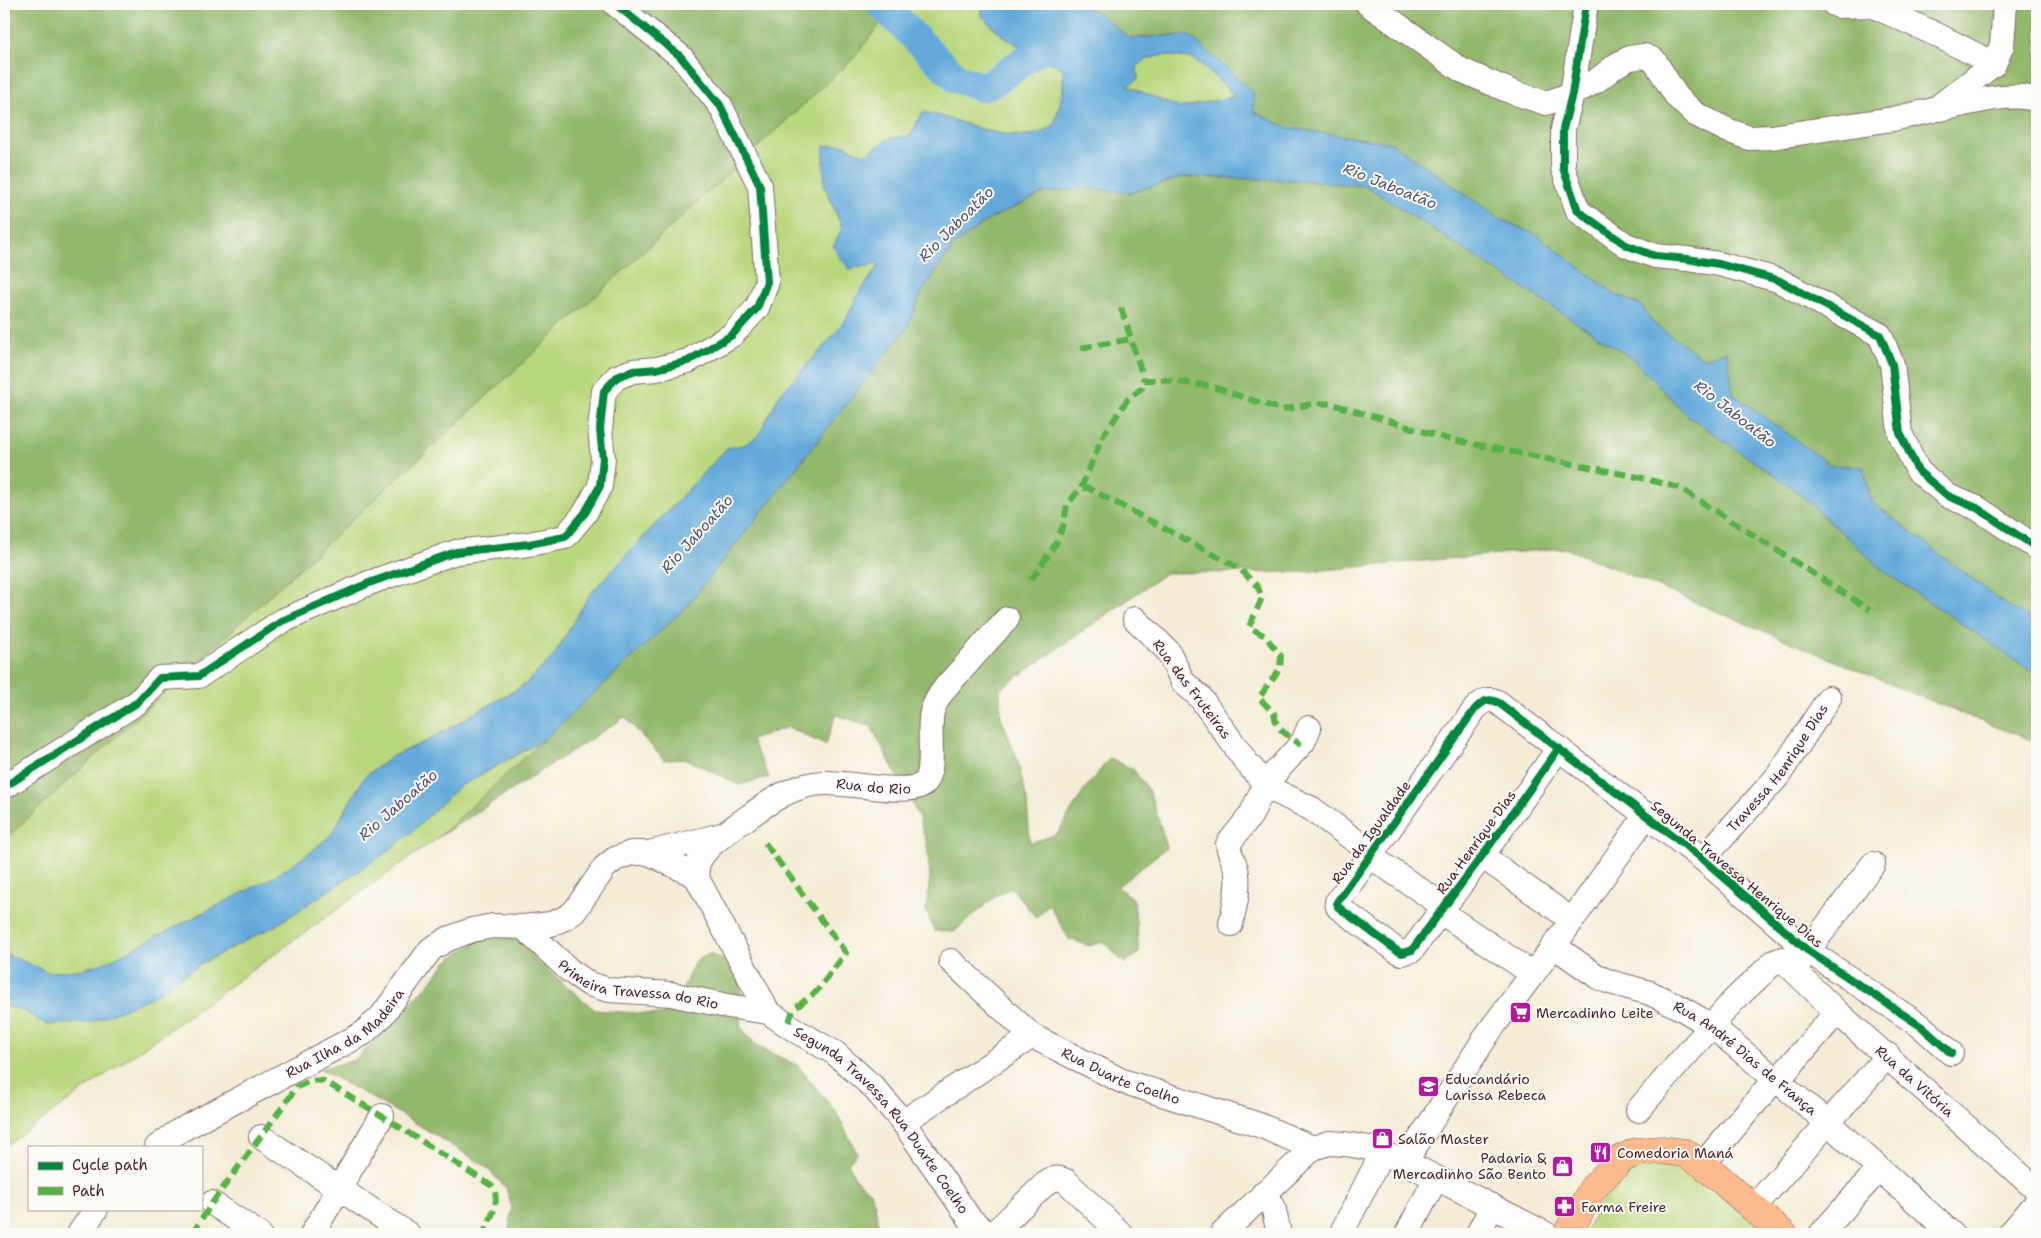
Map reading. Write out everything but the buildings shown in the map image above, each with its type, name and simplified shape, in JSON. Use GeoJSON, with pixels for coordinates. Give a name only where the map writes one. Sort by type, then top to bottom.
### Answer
{"type":"FeatureCollection","features":[{"type":"Feature","properties":{"kind":"main road"},"geometry":{"type":"LineString","coordinates":[[1567,1234],[1593,1188],[1621,1159],[1630,1154],[1649,1150],[1679,1151],[1689,1155],[1703,1164],[1783,1234]]}},
{"type":"Feature","properties":{"kind":"street"},"geometry":{"type":"LineString","coordinates":[[4,788],[138,702],[160,678],[199,676],[282,621],[369,582],[456,552],[529,544],[565,537],[585,512],[600,486],[603,459],[600,428],[604,391],[617,377],[633,371],[657,369],[688,361],[732,335],[757,308],[768,282],[760,186],[720,105],[680,56],[615,4]]}},
{"type":"Feature","properties":{"kind":"street"},"geometry":{"type":"LineString","coordinates":[[1368,4],[1461,70],[1512,92],[1546,103],[1572,94],[1596,81],[1618,64],[1630,58],[1644,56],[1654,60],[1678,97],[1695,114],[1727,130],[1749,138],[1772,137],[1893,119],[1998,98],[2029,98],[2037,100]]}},
{"type":"Feature","properties":{"kind":"street"},"geometry":{"type":"LineString","coordinates":[[1586,4],[1572,94],[1562,129],[1563,168],[1578,211],[1626,246],[1655,256],[1719,264],[1778,280],[1880,335],[1892,364],[1900,433],[1918,471],[1948,496],[1977,508],[2037,548]]}},
{"type":"Feature","properties":{"kind":"street"},"geometry":{"type":"LineString","coordinates":[[1834,4],[1839,6],[1871,5],[1931,32],[1994,64]]}},
{"type":"Feature","properties":{"kind":"street"},"geometry":{"type":"LineString","coordinates":[[1934,110],[1994,64],[2002,45],[2005,4]]}},
{"type":"Feature","properties":{"kind":"street","name":"Rua das Fruteiras"},"geometry":{"type":"LineString","coordinates":[[1135,618],[1168,651],[1183,682],[1200,697],[1246,763],[1269,788],[1312,809],[1443,909],[1533,974]]}},
{"type":"Feature","properties":{"kind":"street","name":"Rua do Rio"},"geometry":{"type":"LineString","coordinates":[[696,876],[699,861],[706,850],[784,793],[810,785],[851,784],[898,789],[913,788],[924,784],[930,775],[931,766],[929,753],[932,710],[943,691],[1007,619]]}},
{"type":"Feature","properties":{"kind":"street","name":"Travessa Henrique Dias"},"geometry":{"type":"LineString","coordinates":[[1703,858],[1778,776],[1829,698]]}},
{"type":"Feature","properties":{"kind":"street","name":"Segunda Travessa Henrique Dias"},"geometry":{"type":"LineString","coordinates":[[1483,702],[1491,700],[1499,703],[1647,814],[1703,858],[1808,950],[1922,1027],[1950,1054]]}},
{"type":"Feature","properties":{"kind":"street","name":"Rua da Igualdade"},"geometry":{"type":"LineString","coordinates":[[1412,950],[1402,953],[1396,950],[1338,906],[1337,902],[1483,702]]}},
{"type":"Feature","properties":{"kind":"street"},"geometry":{"type":"LineString","coordinates":[[1231,924],[1237,896],[1237,872],[1229,854],[1228,844],[1251,814],[1265,784],[1303,742],[1309,728]]}},
{"type":"Feature","properties":{"kind":"street","name":"Rua Henrique Dias"},"geometry":{"type":"LineString","coordinates":[[1412,950],[1559,748]]}},
{"type":"Feature","properties":{"kind":"street"},"geometry":{"type":"LineString","coordinates":[[1405,1162],[1491,1029],[1554,946],[1647,814]]}},
{"type":"Feature","properties":{"kind":"street"},"geometry":{"type":"LineString","coordinates":[[523,928],[550,924],[574,912],[605,866],[615,859],[630,853],[649,853],[724,835]]}},
{"type":"Feature","properties":{"kind":"street"},"geometry":{"type":"LineString","coordinates":[[649,853],[696,876],[768,1012]]}},
{"type":"Feature","properties":{"kind":"street","name":"Rua Henrique Dias"},"geometry":{"type":"LineString","coordinates":[[1482,856],[1572,920]]}},
{"type":"Feature","properties":{"kind":"street"},"geometry":{"type":"LineString","coordinates":[[1794,969],[1873,864]]}},
{"type":"Feature","properties":{"kind":"street","name":"Rua Ilha da Madeira"},"geometry":{"type":"LineString","coordinates":[[158,1146],[179,1131],[362,1034],[381,1017],[431,949],[448,938],[493,926],[523,928]]}},
{"type":"Feature","properties":{"kind":"street","name":"Primeira Travessa do Rio"},"geometry":{"type":"LineString","coordinates":[[523,928],[569,970],[589,984],[610,990],[671,994],[727,1006],[768,1012]]}},
{"type":"Feature","properties":{"kind":"street","name":"Rua André Dias de França"},"geometry":{"type":"LineString","coordinates":[[1554,946],[1598,977],[1650,993],[1681,1008],[1713,1027],[1827,1122],[1952,1234]]}},
{"type":"Feature","properties":{"kind":"street","name":"Rua da Vitória"},"geometry":{"type":"LineString","coordinates":[[1638,1110],[1713,1027],[1733,1001],[1774,962],[1782,959],[1837,1012],[1888,1055],[2037,1190]]}},
{"type":"Feature","properties":{"kind":"street","name":"Rua Duarte Coelho"},"geometry":{"type":"LineString","coordinates":[[950,961],[1032,1036],[1122,1081],[1259,1125],[1313,1148]]}},
{"type":"Feature","properties":{"kind":"street","name":"Segunda Travessa Rua Duarte Coelho"},"geometry":{"type":"LineString","coordinates":[[768,1012],[835,1053],[873,1087],[902,1122],[970,1219],[988,1234]]}},
{"type":"Feature","properties":{"kind":"street"},"geometry":{"type":"LineString","coordinates":[[1703,1164],[1837,1012]]}},
{"type":"Feature","properties":{"kind":"street"},"geometry":{"type":"LineString","coordinates":[[902,1122],[1032,1036]]}},
{"type":"Feature","properties":{"kind":"street","name":"Rua André Dias de França"},"geometry":{"type":"LineString","coordinates":[[1753,1208],[1888,1055]]}},
{"type":"Feature","properties":{"kind":"street"},"geometry":{"type":"LineString","coordinates":[[312,1234],[382,1116]]}},
{"type":"Feature","properties":{"kind":"street"},"geometry":{"type":"LineString","coordinates":[[261,1137],[408,1234]]}},
{"type":"Feature","properties":{"kind":"street"},"geometry":{"type":"LineString","coordinates":[[1222,1234],[1313,1148],[1329,1143],[1369,1148],[1405,1162],[1546,1234]]}},
{"type":"Feature","properties":{"kind":"street"},"geometry":{"type":"LineString","coordinates":[[1341,1234],[1382,1153]]}},
{"type":"Feature","properties":{"kind":"street"},"geometry":{"type":"LineString","coordinates":[[1821,1234],[1879,1169]]}},
{"type":"Feature","properties":{"kind":"street"},"geometry":{"type":"LineString","coordinates":[[993,1234],[1045,1184],[1053,1178],[1059,1177],[1066,1181],[1114,1232]]}},
{"type":"Feature","properties":{"kind":"street"},"geometry":{"type":"LineString","coordinates":[[1407,1234],[1436,1178]]}},
{"type":"Feature","properties":{"kind":"street"},"geometry":{"type":"LineString","coordinates":[[1263,1194],[1273,1206],[1279,1234]]}},
{"type":"Feature","properties":{"kind":"street"},"geometry":{"type":"LineString","coordinates":[[2010,1234],[2037,1202]]}},
{"type":"Feature","properties":{"kind":"street"},"geometry":{"type":"LineString","coordinates":[[212,1203],[259,1234]]}},
{"type":"Feature","properties":{"kind":"street"},"geometry":{"type":"LineString","coordinates":[[1478,1234],[1492,1206]]}},
{"type":"Feature","properties":{"kind":"street"},"geometry":{"type":"LineString","coordinates":[[79,1234],[95,1210]]}},
{"type":"Feature","properties":{"kind":"green space"},"geometry":{"type":"Polygon","coordinates":[[[4,4],[895,4],[853,59],[4,840],[4,4]]]}},
{"type":"Feature","properties":{"kind":"green space"},"geometry":{"type":"Polygon","coordinates":[[[895,4],[982,4],[982,16],[1004,37],[1063,69],[1063,92],[1054,126],[1029,135],[1004,134],[923,112],[910,136],[890,138],[864,155],[842,144],[824,184],[842,228],[881,264],[859,293],[846,319],[769,415],[758,436],[744,445],[727,448],[590,594],[553,657],[525,684],[429,740],[393,756],[365,776],[331,835],[310,853],[270,879],[105,963],[78,970],[48,972],[4,953],[4,840],[853,59],[895,4]]]}},
{"type":"Feature","properties":{"kind":"green space"},"geometry":{"type":"Polygon","coordinates":[[[1079,4],[2037,4],[2037,622],[2006,605],[1872,502],[1863,467],[1830,465],[1733,394],[1703,358],[1654,324],[1641,305],[1616,295],[1537,235],[1502,220],[1392,143],[1289,128],[1253,112],[1253,92],[1189,35],[1129,38],[1098,13],[1079,4]]]}},
{"type":"Feature","properties":{"kind":"green space"},"geometry":{"type":"Polygon","coordinates":[[[1163,55],[1190,58],[1202,65],[1236,96],[1180,108],[1127,86],[1138,79],[1137,67],[1147,59],[1163,55]]]}},
{"type":"Feature","properties":{"kind":"green space"},"geometry":{"type":"Polygon","coordinates":[[[1183,177],[1299,180],[1366,186],[1633,359],[1688,416],[1794,489],[1884,571],[2037,675],[2037,742],[1960,713],[1565,548],[1303,572],[1166,573],[1000,689],[1001,718],[1017,758],[1027,801],[1030,843],[1057,834],[1085,789],[1110,758],[1133,769],[1150,793],[1167,847],[1117,887],[1134,900],[1139,953],[1124,963],[1103,941],[1090,946],[1069,939],[1049,904],[1036,918],[1012,888],[997,895],[954,932],[935,931],[926,911],[930,877],[927,844],[918,815],[871,726],[836,715],[825,745],[788,727],[751,740],[769,777],[739,785],[687,759],[664,760],[625,717],[440,836],[686,607],[907,328],[922,292],[954,245],[988,220],[1043,193],[1086,188],[1131,193],[1183,177]]]}},
{"type":"Feature","properties":{"kind":"green space"},"geometry":{"type":"Polygon","coordinates":[[[545,739],[440,836],[4,1147],[4,1007],[21,1010],[47,1025],[152,997],[200,964],[275,926],[412,832],[457,788],[545,739]]]}},
{"type":"Feature","properties":{"kind":"green space"},"geometry":{"type":"Polygon","coordinates":[[[516,937],[538,962],[595,1010],[660,1015],[673,1010],[695,961],[710,954],[731,963],[741,982],[740,1026],[754,1043],[797,1065],[836,1112],[857,1153],[848,1163],[856,1180],[870,1192],[875,1204],[878,1225],[890,1231],[907,1234],[508,1234],[512,1208],[506,1188],[484,1165],[404,1116],[320,1069],[355,1060],[429,984],[446,962],[478,940],[516,937]]]}},
{"type":"Feature","properties":{"kind":"green space"},"geometry":{"type":"Polygon","coordinates":[[[1679,1161],[1773,1234],[1584,1234],[1608,1190],[1625,1172],[1648,1162],[1679,1161]]]}},
{"type":"Feature","properties":{"kind":"water","name":"Rio Jaboatão"},"geometry":{"type":"Polygon","coordinates":[[[982,4],[1079,4],[1098,13],[1129,38],[1189,35],[1253,92],[1254,112],[1289,128],[1392,143],[1502,220],[1537,235],[1616,295],[1641,305],[1654,324],[1703,358],[1727,351],[1733,394],[1830,465],[1863,467],[1872,502],[2006,605],[2037,622],[2037,675],[1884,571],[1794,489],[1688,416],[1633,359],[1366,186],[1299,180],[1183,177],[1131,193],[1086,188],[1043,193],[988,220],[954,245],[922,292],[907,328],[686,607],[545,739],[457,788],[412,832],[384,854],[275,926],[200,964],[152,997],[89,1023],[47,1025],[26,1012],[8,1006],[4,1007],[4,953],[48,972],[78,970],[104,963],[270,879],[310,853],[331,835],[365,776],[393,756],[429,740],[526,684],[553,657],[590,594],[727,448],[744,445],[758,436],[781,393],[828,342],[846,319],[859,293],[880,264],[849,269],[833,247],[842,228],[824,184],[824,146],[842,144],[864,155],[890,138],[910,136],[923,112],[1003,134],[1029,135],[1054,126],[1063,92],[1063,69],[1004,37],[982,16],[982,4]],[[1163,55],[1147,59],[1137,67],[1138,79],[1128,86],[1180,108],[1235,96],[1202,65],[1190,58],[1163,55]]]}},
{"type":"Feature","properties":{"kind":"waterway"},"geometry":{"type":"LineString","coordinates":[[881,4],[956,78],[980,87],[991,84],[1037,51],[1053,46],[1072,49]]}},
{"type":"Feature","properties":{"kind":"marked path"},"geometry":{"type":"LineString","coordinates":[[1121,308],[1144,380]]}},
{"type":"Feature","properties":{"kind":"marked path"},"geometry":{"type":"LineString","coordinates":[[1081,348],[1131,339]]}},
{"type":"Feature","properties":{"kind":"marked path"},"geometry":{"type":"LineString","coordinates":[[1081,488],[1103,436],[1128,399],[1142,388],[1144,380],[1164,380],[1210,386],[1282,410],[1316,403],[1332,404],[1448,439],[1638,477],[1680,488],[1870,610]]}},
{"type":"Feature","properties":{"kind":"marked path"},"geometry":{"type":"LineString","coordinates":[[1031,580],[1057,542],[1064,523],[1067,505],[1081,488],[1088,488],[1239,568],[1258,587],[1262,598],[1249,627],[1265,636],[1281,656],[1280,668],[1259,698],[1274,713],[1276,722],[1282,731],[1301,745]]}},
{"type":"Feature","properties":{"kind":"marked path"},"geometry":{"type":"LineString","coordinates":[[765,843],[846,953],[817,991],[793,1010],[788,1025]]}},
{"type":"Feature","properties":{"kind":"marked path"},"geometry":{"type":"LineString","coordinates":[[192,1234],[212,1203],[297,1087],[317,1080],[324,1081],[382,1116],[492,1186],[496,1197],[494,1210],[483,1234]]}},
{"type":"Feature","properties":{"kind":"cycle path"},"geometry":{"type":"LineString","coordinates":[[4,787],[138,702],[160,678],[199,676],[282,621],[369,583],[456,552],[529,544],[565,537],[585,513],[600,486],[603,459],[600,429],[604,391],[617,377],[633,371],[657,369],[688,361],[732,335],[757,308],[767,282],[760,186],[720,105],[680,56],[615,4]]}},
{"type":"Feature","properties":{"kind":"cycle path"},"geometry":{"type":"LineString","coordinates":[[1586,4],[1572,94],[1563,129],[1563,168],[1578,211],[1626,245],[1655,256],[1719,264],[1778,280],[1880,335],[1892,364],[1900,433],[1918,471],[1948,496],[1977,508],[2037,548]]}},
{"type":"Feature","properties":{"kind":"cycle path"},"geometry":{"type":"LineString","coordinates":[[1559,748],[1482,856],[1412,950],[1402,953],[1396,950],[1338,907],[1337,902],[1475,709],[1483,702],[1492,700],[1499,703],[1703,859],[1807,950],[1922,1027],[1951,1053]]}},
{"type":"Feature","properties":{"kind":"place","name":"Mercadinho Leite"},"geometry":{"type":"Point","coordinates":[1520,1013]}},
{"type":"Feature","properties":{"kind":"place","name":"Educandário Larissa Rebeca"},"geometry":{"type":"Point","coordinates":[1429,1087]}},
{"type":"Feature","properties":{"kind":"place","name":"Salão Master"},"geometry":{"type":"Point","coordinates":[1382,1139]}},
{"type":"Feature","properties":{"kind":"place","name":"Comedoria Maná"},"geometry":{"type":"Point","coordinates":[1601,1153]}},
{"type":"Feature","properties":{"kind":"place","name":"Padaria & Mercadinho São Bento"},"geometry":{"type":"Point","coordinates":[1562,1166]}},
{"type":"Feature","properties":{"kind":"place","name":"Farma Freire"},"geometry":{"type":"Point","coordinates":[1565,1207]}}]}
